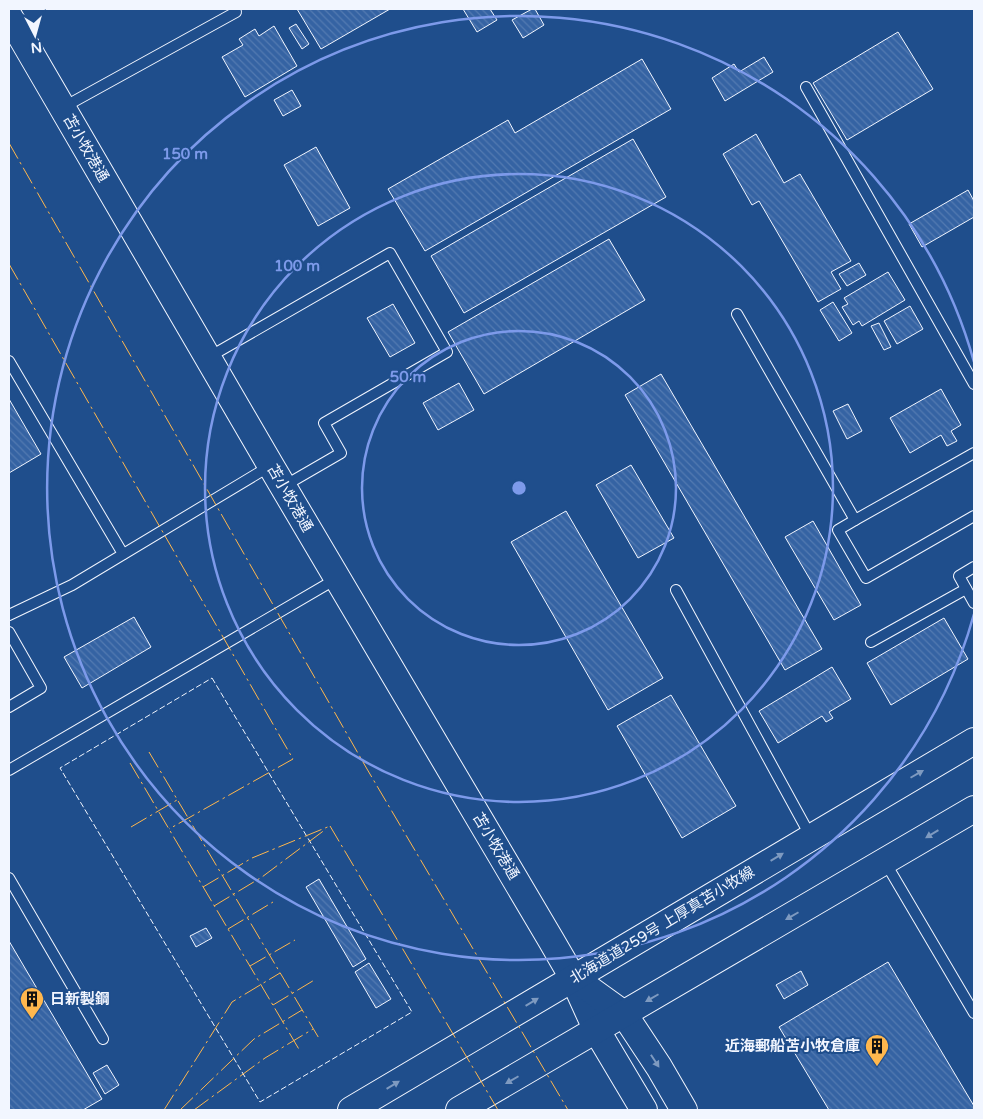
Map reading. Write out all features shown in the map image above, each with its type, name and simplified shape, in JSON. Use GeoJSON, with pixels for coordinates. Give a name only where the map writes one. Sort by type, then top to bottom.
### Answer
{"type":"FeatureCollection","features":[{"type":"Feature","properties":{"kind":"street","name":"苫小牧港通"},"geometry":{"type":"LineString","coordinates":[[9,16],[573,978],[597,1031],[644,1110]]}},
{"type":"Feature","properties":{"kind":"street","name":"北海道道259号 上厚真苫小牧線"},"geometry":{"type":"LineString","coordinates":[[351,1110],[974,741]]}},
{"type":"Feature","properties":{"kind":"street"},"geometry":{"type":"LineString","coordinates":[[460,1110],[974,809]]}},
{"type":"Feature","properties":{"kind":"street","name":"苫小牧港通"},"geometry":{"type":"LineString","coordinates":[[573,978],[624,1014],[659,1067],[684,1110]]}},
{"type":"Feature","properties":{"kind":"lane"},"geometry":{"type":"LineString","coordinates":[[62,108],[236,12]]}},
{"type":"Feature","properties":{"kind":"lane"},"geometry":{"type":"LineString","coordinates":[[806,87],[974,384]]}},
{"type":"Feature","properties":{"kind":"lane"},"geometry":{"type":"LineString","coordinates":[[9,615],[72,585],[123,554],[277,476],[341,453],[324,423],[447,352],[390,253],[208,358]]}},
{"type":"Feature","properties":{"kind":"lane"},"geometry":{"type":"LineString","coordinates":[[737,314],[855,520]]}},
{"type":"Feature","properties":{"kind":"lane"},"geometry":{"type":"LineString","coordinates":[[9,362],[123,554]]}},
{"type":"Feature","properties":{"kind":"lane"},"geometry":{"type":"LineString","coordinates":[[974,453],[838,530],[866,578],[974,516]]}},
{"type":"Feature","properties":{"kind":"lane"},"geometry":{"type":"LineString","coordinates":[[974,568],[959,576],[974,603]]}},
{"type":"Feature","properties":{"kind":"lane"},"geometry":{"type":"LineString","coordinates":[[9,770],[337,578]]}},
{"type":"Feature","properties":{"kind":"lane"},"geometry":{"type":"LineString","coordinates":[[871,642],[966,589]]}},
{"type":"Feature","properties":{"kind":"lane"},"geometry":{"type":"LineString","coordinates":[[676,590],[811,837]]}},
{"type":"Feature","properties":{"kind":"lane"},"geometry":{"type":"LineString","coordinates":[[9,632],[12,646],[41,688],[9,707]]}},
{"type":"Feature","properties":{"kind":"lane"},"geometry":{"type":"LineString","coordinates":[[886,862],[974,1013]]}},
{"type":"Feature","properties":{"kind":"lane"},"geometry":{"type":"LineString","coordinates":[[9,878],[103,1038]]}},
{"type":"Feature","properties":{"kind":"building"},"geometry":{"type":"Polygon","coordinates":[[[297,9],[390,9],[321,49],[297,9]]]}},
{"type":"Feature","properties":{"kind":"building"},"geometry":{"type":"Polygon","coordinates":[[[463,9],[490,9],[497,20],[477,32],[463,9]]]}},
{"type":"Feature","properties":{"kind":"building"},"geometry":{"type":"Polygon","coordinates":[[[535,9],[544,25],[523,38],[512,20],[535,9]]]}},
{"type":"Feature","properties":{"kind":"building"},"geometry":{"type":"Polygon","coordinates":[[[296,24],[309,44],[302,49],[289,28],[296,24]]]}},
{"type":"Feature","properties":{"kind":"building"},"geometry":{"type":"Polygon","coordinates":[[[274,26],[297,66],[245,97],[222,57],[243,45],[239,39],[255,29],[259,36],[274,26]]]}},
{"type":"Feature","properties":{"kind":"building"},"geometry":{"type":"Polygon","coordinates":[[[898,32],[933,89],[847,140],[813,83],[898,32]]]}},
{"type":"Feature","properties":{"kind":"building"},"geometry":{"type":"Polygon","coordinates":[[[764,57],[773,72],[725,101],[712,78],[734,64],[739,72],[764,57]]]}},
{"type":"Feature","properties":{"kind":"building"},"geometry":{"type":"Polygon","coordinates":[[[642,59],[671,109],[425,251],[388,189],[508,120],[515,133],[642,59]]]}},
{"type":"Feature","properties":{"kind":"building"},"geometry":{"type":"Polygon","coordinates":[[[292,90],[301,106],[283,116],[274,100],[292,90]]]}},
{"type":"Feature","properties":{"kind":"building"},"geometry":{"type":"Polygon","coordinates":[[[756,134],[784,183],[800,174],[851,261],[831,272],[841,289],[818,302],[759,201],[752,205],[723,154],[756,134]]]}},
{"type":"Feature","properties":{"kind":"building"},"geometry":{"type":"Polygon","coordinates":[[[633,139],[666,197],[464,313],[431,256],[633,139]]]}},
{"type":"Feature","properties":{"kind":"building"},"geometry":{"type":"Polygon","coordinates":[[[316,147],[350,208],[318,226],[284,165],[316,147]]]}},
{"type":"Feature","properties":{"kind":"building"},"geometry":{"type":"Polygon","coordinates":[[[968,190],[974,201],[974,217],[922,247],[909,224],[968,190]]]}},
{"type":"Feature","properties":{"kind":"building"},"geometry":{"type":"Polygon","coordinates":[[[609,239],[645,300],[484,394],[448,332],[609,239]]]}},
{"type":"Feature","properties":{"kind":"building"},"geometry":{"type":"Polygon","coordinates":[[[859,263],[866,275],[847,286],[839,274],[859,263]]]}},
{"type":"Feature","properties":{"kind":"building"},"geometry":{"type":"Polygon","coordinates":[[[888,272],[905,300],[862,326],[859,321],[853,325],[842,307],[848,304],[844,298],[888,272]]]}},
{"type":"Feature","properties":{"kind":"building"},"geometry":{"type":"Polygon","coordinates":[[[833,302],[852,333],[839,341],[820,310],[833,302]]]}},
{"type":"Feature","properties":{"kind":"building"},"geometry":{"type":"Polygon","coordinates":[[[393,304],[415,343],[390,357],[367,318],[393,304]]]}},
{"type":"Feature","properties":{"kind":"building"},"geometry":{"type":"Polygon","coordinates":[[[910,306],[923,329],[897,344],[884,321],[910,306]]]}},
{"type":"Feature","properties":{"kind":"building"},"geometry":{"type":"Polygon","coordinates":[[[879,323],[891,347],[884,350],[871,326],[879,323]]]}},
{"type":"Feature","properties":{"kind":"building"},"geometry":{"type":"Polygon","coordinates":[[[661,374],[822,649],[785,670],[625,395],[661,374]]]}},
{"type":"Feature","properties":{"kind":"building"},"geometry":{"type":"Polygon","coordinates":[[[459,383],[474,410],[438,430],[423,403],[459,383]]]}},
{"type":"Feature","properties":{"kind":"building"},"geometry":{"type":"Polygon","coordinates":[[[941,389],[961,425],[951,431],[957,441],[947,446],[941,435],[910,453],[890,418],[941,389]]]}},
{"type":"Feature","properties":{"kind":"building"},"geometry":{"type":"Polygon","coordinates":[[[9,399],[41,454],[9,473],[9,399]]]}},
{"type":"Feature","properties":{"kind":"building"},"geometry":{"type":"Polygon","coordinates":[[[848,404],[862,431],[847,439],[833,411],[848,404]]]}},
{"type":"Feature","properties":{"kind":"building"},"geometry":{"type":"Polygon","coordinates":[[[631,465],[674,538],[638,558],[596,485],[631,465]]]}},
{"type":"Feature","properties":{"kind":"building"},"geometry":{"type":"Polygon","coordinates":[[[566,511],[663,678],[608,710],[511,542],[566,511]]]}},
{"type":"Feature","properties":{"kind":"building"},"geometry":{"type":"Polygon","coordinates":[[[813,521],[861,605],[834,620],[785,537],[813,521]]]}},
{"type":"Feature","properties":{"kind":"building"},"geometry":{"type":"Polygon","coordinates":[[[134,617],[151,647],[82,688],[64,657],[134,617]]]}},
{"type":"Feature","properties":{"kind":"building"},"geometry":{"type":"Polygon","coordinates":[[[944,618],[968,659],[891,705],[867,663],[944,618]]]}},
{"type":"Feature","properties":{"kind":"building"},"geometry":{"type":"Polygon","coordinates":[[[832,667],[851,699],[829,712],[833,718],[826,722],[822,716],[778,743],[759,711],[832,667]]]}},
{"type":"Feature","properties":{"kind":"building"},"geometry":{"type":"Polygon","coordinates":[[[671,695],[736,806],[682,838],[617,726],[671,695]]]}},
{"type":"Feature","properties":{"kind":"building"},"geometry":{"type":"Polygon","coordinates":[[[319,879],[366,959],[353,967],[306,887],[319,879]]]}},
{"type":"Feature","properties":{"kind":"building"},"geometry":{"type":"Polygon","coordinates":[[[206,928],[212,938],[196,947],[190,936],[206,928]]]}},
{"type":"Feature","properties":{"kind":"building","name":"日新製鋼"},"geometry":{"type":"Polygon","coordinates":[[[9,941],[102,1099],[83,1110],[9,1110],[9,941]]]}},
{"type":"Feature","properties":{"kind":"building","name":"近海郵船苫小牧倉庫"},"geometry":{"type":"Polygon","coordinates":[[[888,962],[974,1106],[974,1110],[829,1110],[779,1027],[888,962]]]}},
{"type":"Feature","properties":{"kind":"building"},"geometry":{"type":"Polygon","coordinates":[[[369,963],[391,999],[376,1008],[355,972],[369,963]]]}},
{"type":"Feature","properties":{"kind":"building"},"geometry":{"type":"Polygon","coordinates":[[[801,971],[808,985],[784,999],[776,985],[801,971]]]}},
{"type":"Feature","properties":{"kind":"building"},"geometry":{"type":"Polygon","coordinates":[[[107,1065],[119,1085],[105,1094],[93,1073],[107,1065]]]}},
{"type":"Feature","properties":{"kind":"fence"},"geometry":{"type":"LineString","coordinates":[[212,678],[412,1012],[260,1102],[60,768],[212,678]]}},
{"type":"Feature","properties":{"kind":"power"},"geometry":{"type":"LineString","coordinates":[[9,143],[367,769],[568,1110]]}},
{"type":"Feature","properties":{"kind":"power"},"geometry":{"type":"LineString","coordinates":[[9,264],[293,759],[169,829]]}},
{"type":"Feature","properties":{"kind":"power"},"geometry":{"type":"LineString","coordinates":[[149,752],[320,1040]]}},
{"type":"Feature","properties":{"kind":"power"},"geometry":{"type":"LineString","coordinates":[[130,763],[300,1051]]}},
{"type":"Feature","properties":{"kind":"power"},"geometry":{"type":"LineString","coordinates":[[131,827],[177,800]]}},
{"type":"Feature","properties":{"kind":"power"},"geometry":{"type":"LineString","coordinates":[[330,826],[498,1110]]}},
{"type":"Feature","properties":{"kind":"power"},"geometry":{"type":"LineString","coordinates":[[203,887],[252,858],[330,826]]}},
{"type":"Feature","properties":{"kind":"power"},"geometry":{"type":"LineString","coordinates":[[214,906],[262,877],[326,829]]}},
{"type":"Feature","properties":{"kind":"power"},"geometry":{"type":"LineString","coordinates":[[228,929],[273,902]]}},
{"type":"Feature","properties":{"kind":"power"},"geometry":{"type":"LineString","coordinates":[[250,966],[295,940]]}},
{"type":"Feature","properties":{"kind":"power"},"geometry":{"type":"LineString","coordinates":[[164,1110],[232,1002],[280,973]]}},
{"type":"Feature","properties":{"kind":"power"},"geometry":{"type":"LineString","coordinates":[[273,1005],[316,979]]}},
{"type":"Feature","properties":{"kind":"power"},"geometry":{"type":"LineString","coordinates":[[180,1110],[254,1039],[302,1010]]}},
{"type":"Feature","properties":{"kind":"power"},"geometry":{"type":"LineString","coordinates":[[194,1110],[265,1058],[313,1029]]}},
{"type":"Feature","properties":{"kind":"place","name":"日新製鋼"},"geometry":{"type":"Point","coordinates":[32,1020]}},
{"type":"Feature","properties":{"kind":"place","name":"近海郵船苫小牧倉庫"},"geometry":{"type":"Point","coordinates":[877,1067]}}]}
